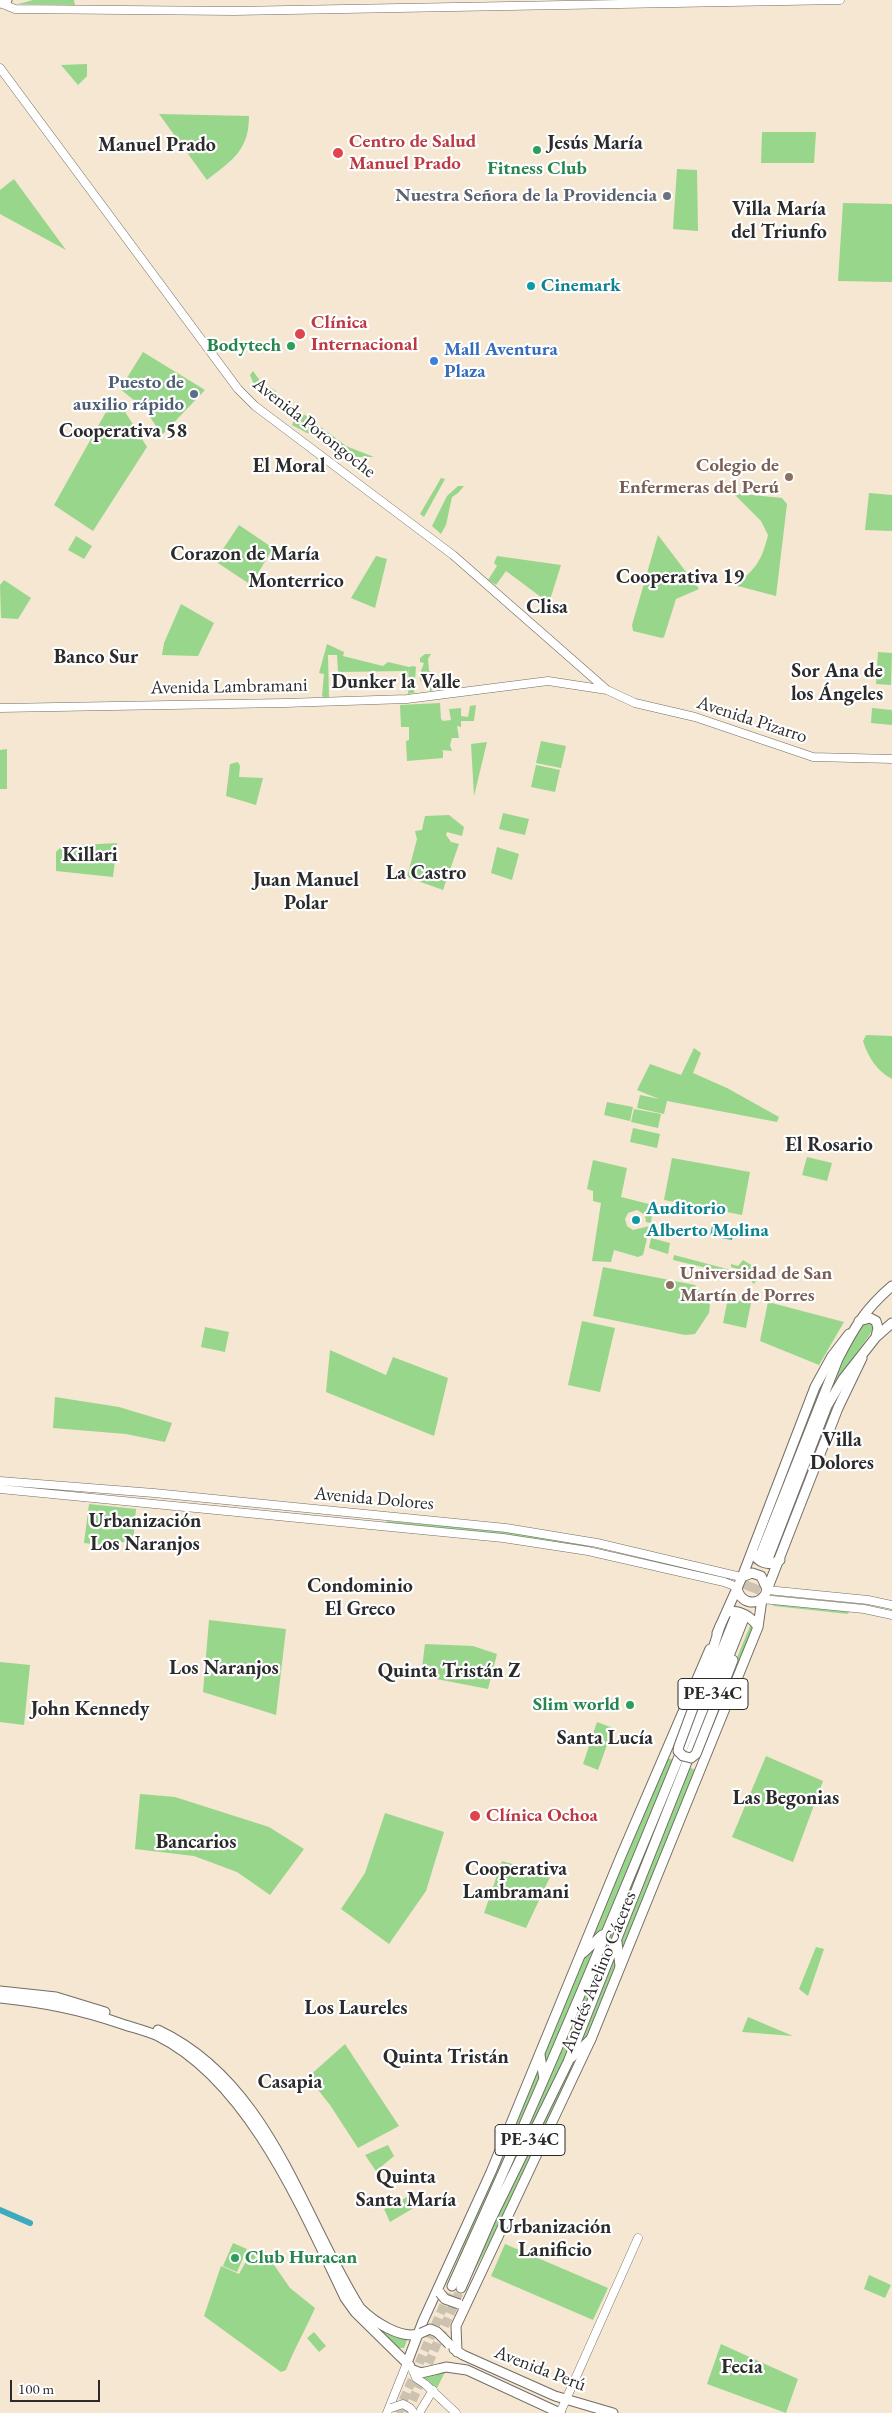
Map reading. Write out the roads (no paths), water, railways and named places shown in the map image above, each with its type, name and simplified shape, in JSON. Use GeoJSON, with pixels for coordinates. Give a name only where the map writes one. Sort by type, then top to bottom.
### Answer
{"type":"FeatureCollection","features":[{"type":"Feature","properties":{"kind":"main road"},"geometry":{"type":"LineString","coordinates":[[0,3],[7,0]]}},
{"type":"Feature","properties":{"kind":"main road"},"geometry":{"type":"LineString","coordinates":[[0,3],[15,9],[234,11],[580,2],[840,0]]}},
{"type":"Feature","properties":{"kind":"main road","name":"Avenida Porongoche"},"geometry":{"type":"LineString","coordinates":[[0,68],[238,389],[255,406],[453,555],[607,690]]}},
{"type":"Feature","properties":{"kind":"main road","name":"Avenida Lambramani"},"geometry":{"type":"LineString","coordinates":[[0,708],[407,699],[548,682],[607,690]]}},
{"type":"Feature","properties":{"kind":"main road","name":"Avenida Pizarro"},"geometry":{"type":"LineString","coordinates":[[607,690],[635,703],[695,717],[813,757],[892,759]]}},
{"type":"Feature","properties":{"kind":"main road"},"geometry":{"type":"LineString","coordinates":[[892,1286],[858,1322],[832,1356],[815,1387],[737,1587],[744,1600],[753,1603],[762,1599],[858,1608],[892,1615]]}},
{"type":"Feature","properties":{"kind":"main road"},"geometry":{"type":"LineString","coordinates":[[858,1322],[867,1318],[873,1319],[878,1328],[876,1337]]}},
{"type":"Feature","properties":{"kind":"main road"},"geometry":{"type":"LineString","coordinates":[[852,1330],[835,1367],[764,1557],[827,1406],[843,1379],[876,1337],[892,1323]]}},
{"type":"Feature","properties":{"kind":"main road"},"geometry":{"type":"LineString","coordinates":[[762,1599],[780,1560],[838,1408],[865,1351]]}},
{"type":"Feature","properties":{"kind":"main road","name":"Avenida Dolores"},"geometry":{"type":"LineString","coordinates":[[0,1481],[154,1493],[506,1528],[597,1543],[742,1577]]}},
{"type":"Feature","properties":{"kind":"main road","name":"Avenida Dolores"},"geometry":{"type":"LineString","coordinates":[[0,1489],[503,1538],[601,1553],[724,1582],[737,1587]]}},
{"type":"Feature","properties":{"kind":"main road"},"geometry":{"type":"LineString","coordinates":[[752,1551],[758,1560],[764,1563],[775,1563],[780,1560]]}},
{"type":"Feature","properties":{"kind":"main road"},"geometry":{"type":"LineString","coordinates":[[742,1577],[756,1573],[764,1579],[767,1589]]}},
{"type":"Feature","properties":{"kind":"main road","name":"Andrés Avelino Cáceres"},"geometry":{"type":"LineString","coordinates":[[410,2366],[419,2334],[491,2172],[583,1953],[625,1847],[737,1587]]}},
{"type":"Feature","properties":{"kind":"main road"},"geometry":{"type":"LineString","coordinates":[[767,1589],[868,1600],[892,1605]]}},
{"type":"Feature","properties":{"kind":"main road","name":"Andrés Avelino Cáceres"},"geometry":{"type":"LineString","coordinates":[[457,2352],[456,2326],[463,2302],[591,2039],[758,1627],[762,1599]]}},
{"type":"Feature","properties":{"kind":"main road"},"geometry":{"type":"LineString","coordinates":[[726,1615],[732,1611],[737,1612],[752,1619],[758,1627]]}},
{"type":"Feature","properties":{"kind":"main road"},"geometry":{"type":"LineString","coordinates":[[720,1626],[704,1681],[679,1746],[678,1751],[683,1756],[691,1758],[696,1754],[743,1632],[741,1618]]}},
{"type":"Feature","properties":{"kind":"main road","name":"Andrés Avelino Cáceres"},"geometry":{"type":"LineString","coordinates":[[741,1618],[568,2062],[457,2287],[606,1931],[741,1618]]}},
{"type":"Feature","properties":{"kind":"main road"},"geometry":{"type":"LineString","coordinates":[[583,1953],[606,1931]]}},
{"type":"Feature","properties":{"kind":"main road"},"geometry":{"type":"LineString","coordinates":[[617,1940],[620,1966]]}},
{"type":"Feature","properties":{"kind":"main road"},"geometry":{"type":"LineString","coordinates":[[0,1991],[73,2001],[158,2030],[192,2051],[217,2071],[255,2115],[360,2308],[369,2318],[401,2333],[419,2334],[430,2329],[437,2332],[457,2352]]}},
{"type":"Feature","properties":{"kind":"main road"},"geometry":{"type":"LineString","coordinates":[[0,1998],[68,2007],[156,2035],[212,2075],[233,2096],[268,2148],[345,2298],[355,2312],[410,2366],[416,2378],[433,2390],[456,2413]]}},
{"type":"Feature","properties":{"kind":"main road"},"geometry":{"type":"LineString","coordinates":[[568,2062],[591,2039]]}},
{"type":"Feature","properties":{"kind":"main road"},"geometry":{"type":"LineString","coordinates":[[540,2055],[544,2080]]}},
{"type":"Feature","properties":{"kind":"main road"},"geometry":{"type":"LineString","coordinates":[[560,2413],[638,2238]]}},
{"type":"Feature","properties":{"kind":"main road"},"geometry":{"type":"LineString","coordinates":[[439,2290],[445,2299],[463,2302]]}},
{"type":"Feature","properties":{"kind":"main road","name":"Avenida Perú"},"geometry":{"type":"LineString","coordinates":[[457,2352],[566,2400],[590,2405],[613,2413]]}},
{"type":"Feature","properties":{"kind":"main road"},"geometry":{"type":"LineString","coordinates":[[392,2412],[410,2366]]}},
{"type":"Feature","properties":{"kind":"main road","name":"Avenida Perú"},"geometry":{"type":"LineString","coordinates":[[410,2366],[421,2373],[442,2368],[467,2370],[560,2413]]}},
{"type":"Feature","properties":{"kind":"main road"},"geometry":{"type":"LineString","coordinates":[[418,2413],[433,2390]]}},
{"type":"Feature","properties":{"kind":"main road"},"geometry":{"type":"LineString","coordinates":[[392,2412],[403,2404],[414,2413]]}},
{"type":"Feature","properties":{"kind":"main road"},"geometry":{"type":"LineString","coordinates":[[582,2413],[590,2405]]}},
{"type":"Feature","properties":{"kind":"water"},"geometry":{"type":"Polygon","coordinates":[[[712,1226],[734,1230],[732,1240],[710,1236],[712,1226]]]}},
{"type":"Feature","properties":{"kind":"waterway"},"geometry":{"type":"LineString","coordinates":[[0,2210],[30,2223]]}},
{"type":"Feature","properties":{"kind":"tunnel"},"geometry":{"type":"LineString","coordinates":[[736,1615],[760,1556]]}},
{"type":"Feature","properties":{"kind":"tunnel"},"geometry":{"type":"LineString","coordinates":[[744,1618],[768,1559]]}},
{"type":"Feature","properties":{"kind":"tunnel"},"geometry":{"type":"LineString","coordinates":[[398,2413],[452,2286]]}},
{"type":"Feature","properties":{"kind":"tunnel"},"geometry":{"type":"LineString","coordinates":[[407,2413],[461,2288]]}},
{"type":"Feature","properties":{"kind":"place","name":"Fitness Club"},"geometry":{"type":"Point","coordinates":[537,150]}},
{"type":"Feature","properties":{"kind":"place","name":"Centro de Salud Manuel Prado"},"geometry":{"type":"Point","coordinates":[338,153]}},
{"type":"Feature","properties":{"kind":"place","name":"Nuestra Señora de la Providencia"},"geometry":{"type":"Point","coordinates":[667,196]}},
{"type":"Feature","properties":{"kind":"place","name":"Cinemark"},"geometry":{"type":"Point","coordinates":[531,286]}},
{"type":"Feature","properties":{"kind":"place","name":"Clínica Internacional"},"geometry":{"type":"Point","coordinates":[300,334]}},
{"type":"Feature","properties":{"kind":"place","name":"Bodytech"},"geometry":{"type":"Point","coordinates":[291,346]}},
{"type":"Feature","properties":{"kind":"place","name":"Mall Aventura Plaza"},"geometry":{"type":"Point","coordinates":[434,361]}},
{"type":"Feature","properties":{"kind":"place","name":"Puesto de auxilio rápido"},"geometry":{"type":"Point","coordinates":[194,394]}},
{"type":"Feature","properties":{"kind":"place","name":"Colegio de Enfermeras del Perú"},"geometry":{"type":"Point","coordinates":[789,477]}},
{"type":"Feature","properties":{"kind":"place","name":"Auditorio Alberto Molina"},"geometry":{"type":"Point","coordinates":[636,1220]}},
{"type":"Feature","properties":{"kind":"place","name":"Universidad de San Martín de Porres"},"geometry":{"type":"Point","coordinates":[670,1285]}},
{"type":"Feature","properties":{"kind":"place","name":"Slim world"},"geometry":{"type":"Point","coordinates":[630,1705]}},
{"type":"Feature","properties":{"kind":"place","name":"Clínica Ochoa"},"geometry":{"type":"Point","coordinates":[475,1816]}},
{"type":"Feature","properties":{"kind":"place","name":"Club Huracan"},"geometry":{"type":"Point","coordinates":[235,2258]}},
{"type":"Feature","properties":{"kind":"district","name":"Jesús María"},"geometry":{"type":"Point","coordinates":[595,144]}},
{"type":"Feature","properties":{"kind":"district","name":"Manuel Prado"},"geometry":{"type":"Point","coordinates":[157,146]}},
{"type":"Feature","properties":{"kind":"district","name":"Villa María del Triunfo"},"geometry":{"type":"Point","coordinates":[779,222]}},
{"type":"Feature","properties":{"kind":"district","name":"Cooperativa 58"},"geometry":{"type":"Point","coordinates":[123,432]}},
{"type":"Feature","properties":{"kind":"district","name":"El Moral"},"geometry":{"type":"Point","coordinates":[289,467]}},
{"type":"Feature","properties":{"kind":"district","name":"Corazon de María"},"geometry":{"type":"Point","coordinates":[245,555]}},
{"type":"Feature","properties":{"kind":"district","name":"Cooperativa 19"},"geometry":{"type":"Point","coordinates":[680,578]}},
{"type":"Feature","properties":{"kind":"district","name":"Monterrico"},"geometry":{"type":"Point","coordinates":[296,582]}},
{"type":"Feature","properties":{"kind":"district","name":"Clisa"},"geometry":{"type":"Point","coordinates":[547,608]}},
{"type":"Feature","properties":{"kind":"district","name":"Banco Sur"},"geometry":{"type":"Point","coordinates":[96,658]}},
{"type":"Feature","properties":{"kind":"district","name":"Dunker la Valle"},"geometry":{"type":"Point","coordinates":[396,683]}},
{"type":"Feature","properties":{"kind":"district","name":"Sor Ana de los Ángeles"},"geometry":{"type":"Point","coordinates":[837,684]}},
{"type":"Feature","properties":{"kind":"district","name":"Killari"},"geometry":{"type":"Point","coordinates":[90,856]}},
{"type":"Feature","properties":{"kind":"district","name":"La Castro"},"geometry":{"type":"Point","coordinates":[426,874]}},
{"type":"Feature","properties":{"kind":"district","name":"Juan Manuel Polar"},"geometry":{"type":"Point","coordinates":[306,892]}},
{"type":"Feature","properties":{"kind":"district","name":"El Rosario"},"geometry":{"type":"Point","coordinates":[829,1146]}},
{"type":"Feature","properties":{"kind":"district","name":"Villa Dolores"},"geometry":{"type":"Point","coordinates":[842,1452]}},
{"type":"Feature","properties":{"kind":"district","name":"Urbanización Los Naranjos"},"geometry":{"type":"Point","coordinates":[145,1534]}},
{"type":"Feature","properties":{"kind":"district","name":"Condominio El Greco"},"geometry":{"type":"Point","coordinates":[360,1598]}},
{"type":"Feature","properties":{"kind":"district","name":"Los Naranjos"},"geometry":{"type":"Point","coordinates":[224,1669]}},
{"type":"Feature","properties":{"kind":"district","name":"Quinta Tristán Z"},"geometry":{"type":"Point","coordinates":[449,1672]}},
{"type":"Feature","properties":{"kind":"district","name":"John Kennedy"},"geometry":{"type":"Point","coordinates":[90,1710]}},
{"type":"Feature","properties":{"kind":"district","name":"Santa Lucía"},"geometry":{"type":"Point","coordinates":[605,1739]}},
{"type":"Feature","properties":{"kind":"district","name":"Las Begonias"},"geometry":{"type":"Point","coordinates":[786,1799]}},
{"type":"Feature","properties":{"kind":"district","name":"Bancarios"},"geometry":{"type":"Point","coordinates":[196,1843]}},
{"type":"Feature","properties":{"kind":"district","name":"Cooperativa Lambramani"},"geometry":{"type":"Point","coordinates":[516,1882]}},
{"type":"Feature","properties":{"kind":"district","name":"Los Laureles"},"geometry":{"type":"Point","coordinates":[356,2009]}},
{"type":"Feature","properties":{"kind":"district","name":"Quinta Tristán"},"geometry":{"type":"Point","coordinates":[446,2058]}},
{"type":"Feature","properties":{"kind":"district","name":"Casapia"},"geometry":{"type":"Point","coordinates":[290,2083]}},
{"type":"Feature","properties":{"kind":"district","name":"Quinta Santa María"},"geometry":{"type":"Point","coordinates":[406,2190]}},
{"type":"Feature","properties":{"kind":"district","name":"Urbanización Lanificio"},"geometry":{"type":"Point","coordinates":[555,2240]}},
{"type":"Feature","properties":{"kind":"district","name":"Fecia"},"geometry":{"type":"Point","coordinates":[742,2368]}}]}
